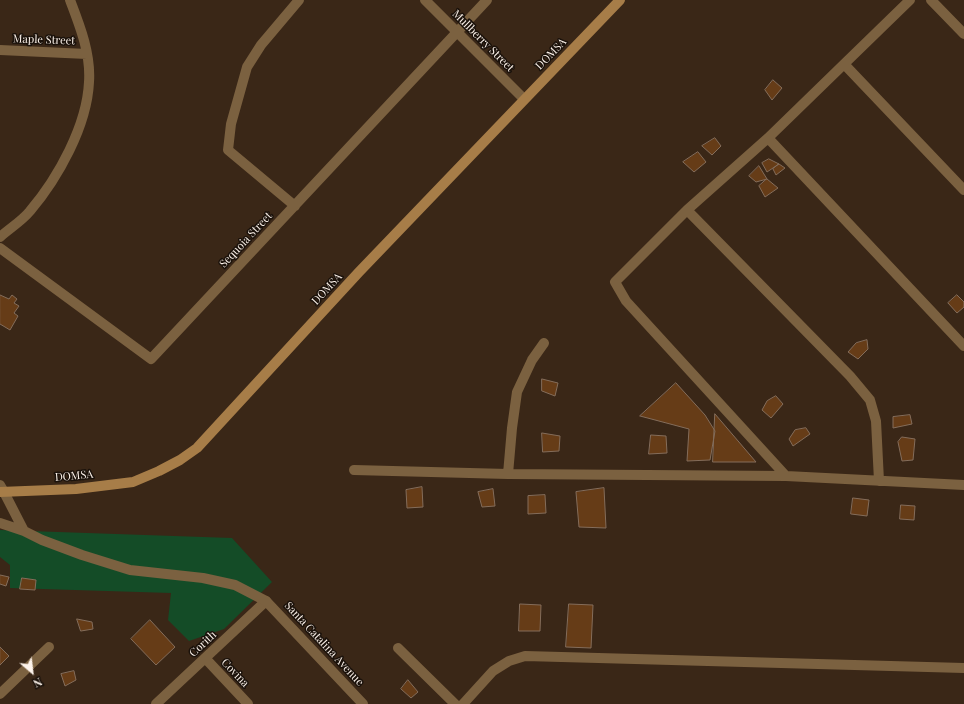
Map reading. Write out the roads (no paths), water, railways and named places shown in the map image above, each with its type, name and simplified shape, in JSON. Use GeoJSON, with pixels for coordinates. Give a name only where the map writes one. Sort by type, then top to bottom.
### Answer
{"type":"FeatureCollection","features":[{"type":"Feature","properties":{"kind":"main road","name":"DOMSA"},"geometry":{"type":"LineString","coordinates":[[1,490],[76,489],[133,482],[180,460],[197,448],[359,272],[620,0]]}},
{"type":"Feature","properties":{"kind":"street"},"geometry":{"type":"LineString","coordinates":[[0,237],[30,212],[53,180],[73,142],[86,106],[89,82],[87,54],[78,19],[70,0]]}},
{"type":"Feature","properties":{"kind":"street"},"geometry":{"type":"LineString","coordinates":[[295,206],[228,150],[231,124],[247,67],[261,45],[299,0]]}},
{"type":"Feature","properties":{"kind":"street","name":"Mullberry Street"},"geometry":{"type":"LineString","coordinates":[[425,0],[524,99]]}},
{"type":"Feature","properties":{"kind":"street","name":"Sequoia Street"},"geometry":{"type":"LineString","coordinates":[[0,248],[151,359],[295,206],[456,31],[487,0]]}},
{"type":"Feature","properties":{"kind":"street"},"geometry":{"type":"LineString","coordinates":[[786,476],[626,301],[615,282],[687,210],[768,138],[910,0]]}},
{"type":"Feature","properties":{"kind":"street"},"geometry":{"type":"LineString","coordinates":[[931,0],[964,34]]}},
{"type":"Feature","properties":{"kind":"street","name":"Maple Street"},"geometry":{"type":"LineString","coordinates":[[0,50],[87,54]]}},
{"type":"Feature","properties":{"kind":"street"},"geometry":{"type":"LineString","coordinates":[[844,64],[964,190]]}},
{"type":"Feature","properties":{"kind":"street"},"geometry":{"type":"LineString","coordinates":[[768,138],[964,346]]}},
{"type":"Feature","properties":{"kind":"street"},"geometry":{"type":"LineString","coordinates":[[687,210],[850,376],[870,400],[876,421],[879,480]]}},
{"type":"Feature","properties":{"kind":"street"},"geometry":{"type":"LineString","coordinates":[[508,474],[517,392],[532,360],[544,343]]}},
{"type":"Feature","properties":{"kind":"street"},"geometry":{"type":"LineString","coordinates":[[354,470],[508,474],[786,476],[964,485]]}},
{"type":"Feature","properties":{"kind":"street"},"geometry":{"type":"LineString","coordinates":[[1,490],[24,532]]}},
{"type":"Feature","properties":{"kind":"street","name":"Santa Catalina Avenue"},"geometry":{"type":"LineString","coordinates":[[0,523],[75,553],[130,570],[203,578],[235,585],[266,601],[363,704]]}},
{"type":"Feature","properties":{"kind":"street","name":"Corith"},"geometry":{"type":"LineString","coordinates":[[156,704],[266,601]]}},
{"type":"Feature","properties":{"kind":"street"},"geometry":{"type":"LineString","coordinates":[[0,694],[49,647]]}},
{"type":"Feature","properties":{"kind":"street"},"geometry":{"type":"LineString","coordinates":[[398,648],[455,704]]}},
{"type":"Feature","properties":{"kind":"street"},"geometry":{"type":"LineString","coordinates":[[463,704],[493,671],[509,661],[525,656],[964,668]]}},
{"type":"Feature","properties":{"kind":"street","name":"Covina"},"geometry":{"type":"LineString","coordinates":[[205,658],[248,704]]}}]}
